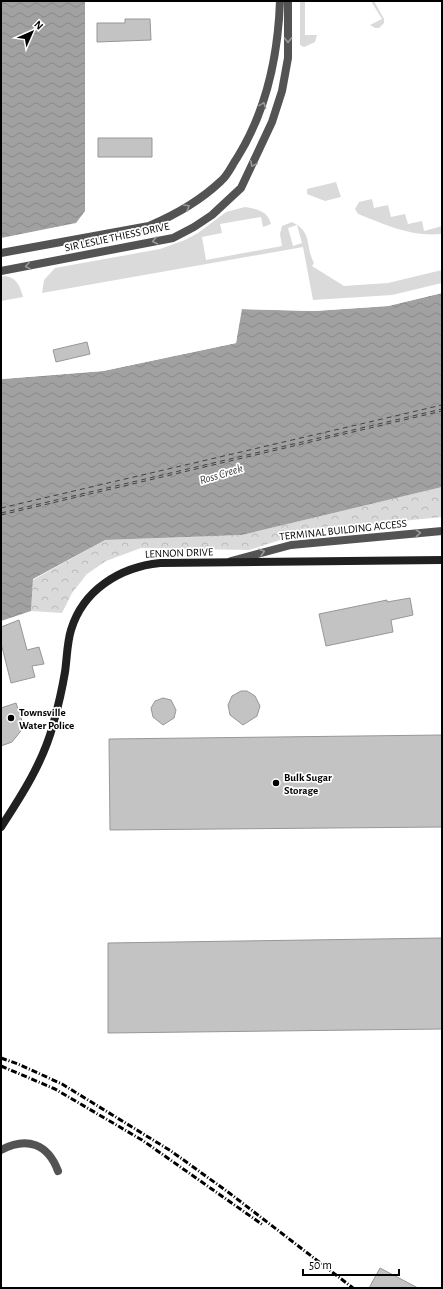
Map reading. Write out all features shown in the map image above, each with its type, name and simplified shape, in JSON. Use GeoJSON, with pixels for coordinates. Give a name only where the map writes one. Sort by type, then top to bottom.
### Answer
{"type":"FeatureCollection","features":[{"type":"Feature","properties":{"kind":"street","name":"SIR LESLIE THIESS DRIVE"},"geometry":{"type":"LineString","coordinates":[[1,253],[149,226],[196,202],[222,180],[251,136],[265,101],[274,64],[280,1]]}},
{"type":"Feature","properties":{"kind":"street","name":"SIR LESLIE THIESS DRIVE"},"geometry":{"type":"LineString","coordinates":[[1,271],[173,238],[212,215],[241,188],[272,122],[282,91],[288,58],[288,1]]}},
{"type":"Feature","properties":{"kind":"street","name":"TERMINAL BUILDING ACCESS"},"geometry":{"type":"LineString","coordinates":[[224,563],[291,544],[442,531]]}},
{"type":"Feature","properties":{"kind":"street","name":"LENNON DRIVE"},"geometry":{"type":"LineString","coordinates":[[1,827],[26,788],[46,747],[59,704],[71,629],[79,611],[91,595],[117,574],[138,566],[160,563],[439,561]]}},
{"type":"Feature","properties":{"kind":"street"},"geometry":{"type":"LineString","coordinates":[[1,1150],[19,1144],[37,1146],[51,1155],[58,1171]]}},
{"type":"Feature","properties":{"kind":"green space"},"geometry":{"type":"Polygon","coordinates":[[[300,1],[305,1],[305,35],[317,35],[315,42],[304,47],[300,45],[300,1]]]}},
{"type":"Feature","properties":{"kind":"green space"},"geometry":{"type":"Polygon","coordinates":[[[371,1],[374,1],[384,19],[384,23],[379,28],[375,28],[370,25],[382,19],[371,1]]]}},
{"type":"Feature","properties":{"kind":"green space"},"geometry":{"type":"Polygon","coordinates":[[[336,182],[341,197],[325,201],[307,194],[307,189],[336,182]]]}},
{"type":"Feature","properties":{"kind":"green space"},"geometry":{"type":"Polygon","coordinates":[[[372,199],[374,208],[388,205],[391,217],[405,214],[408,224],[422,221],[424,231],[442,226],[442,234],[420,234],[409,232],[358,214],[355,209],[359,202],[372,199]]]}},
{"type":"Feature","properties":{"kind":"green space"},"geometry":{"type":"Polygon","coordinates":[[[245,207],[254,209],[265,213],[271,224],[263,227],[261,217],[220,224],[222,233],[202,237],[206,260],[282,246],[280,234],[282,226],[292,222],[299,226],[306,235],[311,257],[314,263],[312,266],[344,286],[388,283],[442,270],[442,283],[392,295],[313,300],[303,247],[42,293],[44,280],[55,268],[160,249],[185,240],[198,233],[226,212],[245,207]],[[297,225],[288,228],[293,246],[302,243],[297,225]]]}},
{"type":"Feature","properties":{"kind":"green space"},"geometry":{"type":"Polygon","coordinates":[[[5,276],[17,283],[21,289],[23,297],[1,301],[1,277],[5,276]]]}},
{"type":"Feature","properties":{"kind":"green space"},"geometry":{"type":"Polygon","coordinates":[[[442,487],[442,517],[311,530],[249,550],[141,548],[106,561],[87,574],[72,593],[62,613],[31,611],[33,580],[105,540],[242,535],[442,487]]]}},
{"type":"Feature","properties":{"kind":"water"},"geometry":{"type":"Polygon","coordinates":[[[1,1],[85,1],[85,211],[76,223],[1,238],[1,1]]]}},
{"type":"Feature","properties":{"kind":"water","name":"Ross Creek"},"geometry":{"type":"Polygon","coordinates":[[[442,293],[442,487],[242,535],[105,540],[33,579],[31,611],[1,621],[1,379],[103,371],[236,343],[242,309],[314,311],[388,306],[442,293]]]}},
{"type":"Feature","properties":{"kind":"pier"},"geometry":{"type":"Polygon","coordinates":[[[442,291],[442,293],[388,306],[314,311],[240,309],[242,307],[314,309],[387,304],[442,291]]]}},
{"type":"Feature","properties":{"kind":"pier"},"geometry":{"type":"Polygon","coordinates":[[[235,334],[237,335],[236,343],[103,371],[2,379],[1,381],[1,377],[103,369],[234,341],[235,334]]]}},
{"type":"Feature","properties":{"kind":"building"},"geometry":{"type":"Polygon","coordinates":[[[125,19],[150,19],[151,40],[97,42],[97,23],[125,23],[125,19]]]}},
{"type":"Feature","properties":{"kind":"building"},"geometry":{"type":"Polygon","coordinates":[[[98,138],[152,138],[152,157],[98,157],[98,138]]]}},
{"type":"Feature","properties":{"kind":"building"},"geometry":{"type":"Polygon","coordinates":[[[87,342],[90,354],[56,362],[53,350],[87,342]]]}},
{"type":"Feature","properties":{"kind":"building"},"geometry":{"type":"Polygon","coordinates":[[[410,598],[413,615],[391,620],[393,632],[326,646],[319,614],[387,600],[387,602],[410,598]]]}},
{"type":"Feature","properties":{"kind":"building"},"geometry":{"type":"Polygon","coordinates":[[[19,620],[27,650],[39,647],[44,664],[32,666],[35,677],[11,683],[1,643],[1,627],[19,620]]]}},
{"type":"Feature","properties":{"kind":"building"},"geometry":{"type":"Polygon","coordinates":[[[241,691],[247,691],[255,696],[260,706],[257,716],[243,725],[230,715],[228,705],[232,696],[241,691]]]}},
{"type":"Feature","properties":{"kind":"building"},"geometry":{"type":"Polygon","coordinates":[[[163,698],[171,700],[176,710],[174,718],[163,725],[153,717],[151,708],[155,701],[163,698]]]}},
{"type":"Feature","properties":{"kind":"building","name":"Townsville Water Police"},"geometry":{"type":"Polygon","coordinates":[[[16,703],[24,727],[12,742],[1,746],[1,708],[16,703]]]}},
{"type":"Feature","properties":{"kind":"building","name":"Bulk Sugar Storage"},"geometry":{"type":"Polygon","coordinates":[[[442,735],[442,827],[110,830],[109,739],[442,735]]]}},
{"type":"Feature","properties":{"kind":"building"},"geometry":{"type":"Polygon","coordinates":[[[442,938],[442,1029],[108,1033],[108,943],[442,938]]]}},
{"type":"Feature","properties":{"kind":"building"},"geometry":{"type":"Polygon","coordinates":[[[380,1268],[418,1288],[369,1288],[380,1268]]]}},
{"type":"Feature","properties":{"kind":"ferry route"},"geometry":{"type":"LineString","coordinates":[[1,508],[442,405]]}},
{"type":"Feature","properties":{"kind":"ferry route"},"geometry":{"type":"LineString","coordinates":[[1,513],[442,409]]}},
{"type":"Feature","properties":{"kind":"ferry route"},"geometry":{"type":"LineString","coordinates":[[1,515],[442,411]]}},
{"type":"Feature","properties":{"kind":"railway"},"geometry":{"type":"LineString","coordinates":[[1,1058],[62,1084],[171,1151],[228,1192],[353,1288]]}},
{"type":"Feature","properties":{"kind":"railway"},"geometry":{"type":"LineString","coordinates":[[1,1066],[55,1089],[142,1140],[263,1225]]}},
{"type":"Feature","properties":{"kind":"place","name":"Townsville Water Police"},"geometry":{"type":"Point","coordinates":[11,718]}},
{"type":"Feature","properties":{"kind":"place","name":"Bulk Sugar Storage"},"geometry":{"type":"Point","coordinates":[276,783]}}]}
